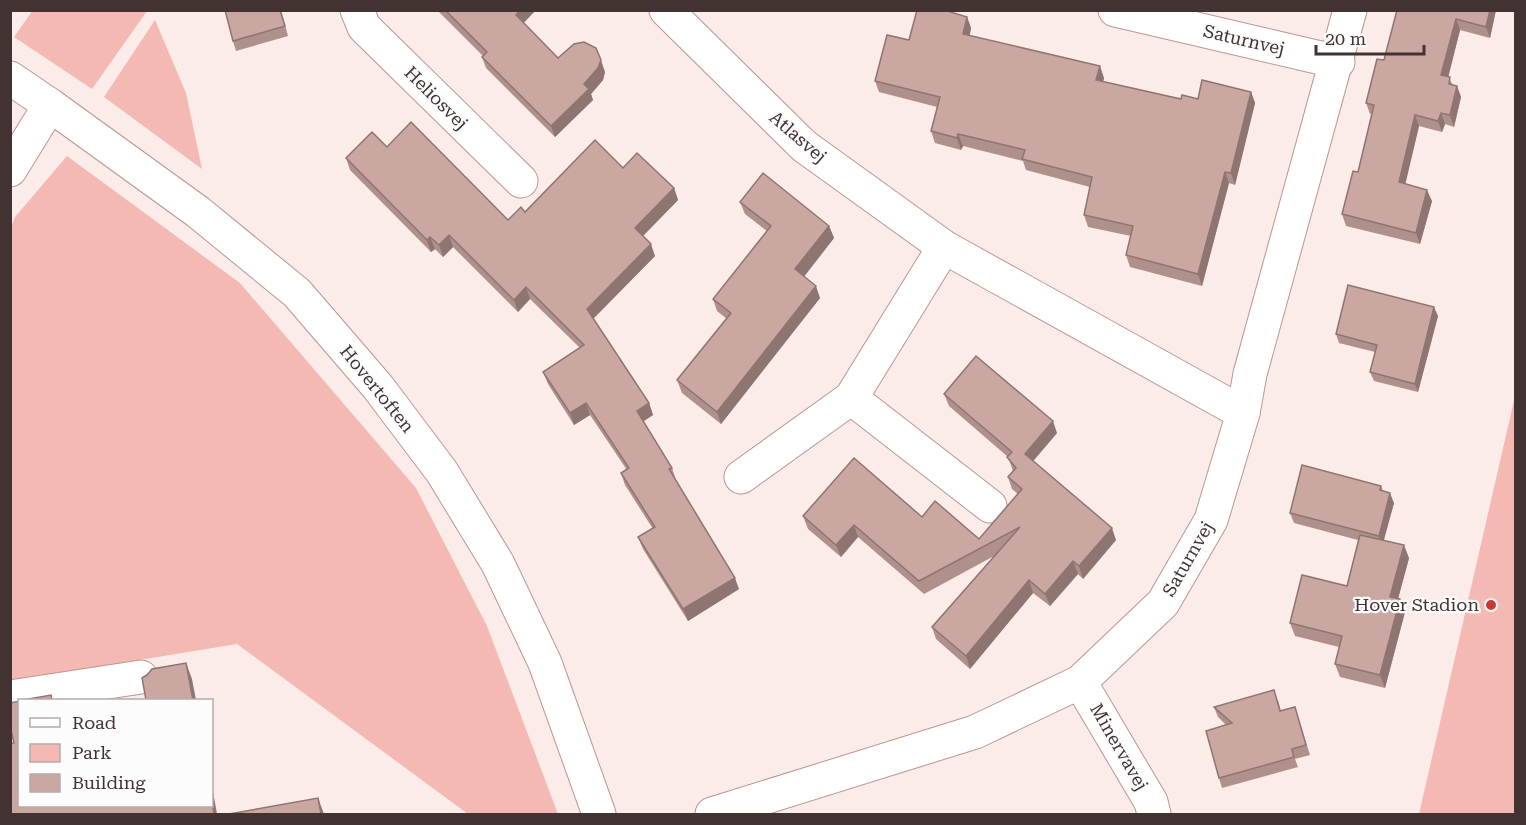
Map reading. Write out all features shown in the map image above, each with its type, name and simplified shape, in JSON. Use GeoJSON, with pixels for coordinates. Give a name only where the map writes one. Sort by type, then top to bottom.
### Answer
{"type":"FeatureCollection","features":[{"type":"Feature","properties":{"kind":"street","name":"Heliosvej"},"geometry":{"type":"LineString","coordinates":[[357,10],[364,27],[521,181]]}},
{"type":"Feature","properties":{"kind":"street","name":"Atlasvej"},"geometry":{"type":"LineString","coordinates":[[666,10],[804,146],[944,248],[1243,413]]}},
{"type":"Feature","properties":{"kind":"street","name":"Saturnvej"},"geometry":{"type":"LineString","coordinates":[[1115,10],[1338,62]]}},
{"type":"Feature","properties":{"kind":"street","name":"Saturnvej"},"geometry":{"type":"LineString","coordinates":[[712,814],[975,732],[1080,681],[1163,603],[1211,520],[1243,413],[1250,374],[1338,62],[1350,10]]}},
{"type":"Feature","properties":{"kind":"street","name":"Hovertoften"},"geometry":{"type":"LineString","coordinates":[[10,78],[198,212],[297,293],[385,397],[442,472],[498,564],[545,663],[599,814]]}},
{"type":"Feature","properties":{"kind":"street"},"geometry":{"type":"LineString","coordinates":[[10,170],[50,105]]}},
{"type":"Feature","properties":{"kind":"street"},"geometry":{"type":"LineString","coordinates":[[741,477],[851,398],[944,248]]}},
{"type":"Feature","properties":{"kind":"street"},"geometry":{"type":"LineString","coordinates":[[851,398],[990,506]]}},
{"type":"Feature","properties":{"kind":"street"},"geometry":{"type":"LineString","coordinates":[[10,697],[141,677]]}},
{"type":"Feature","properties":{"kind":"street","name":"Minervavej"},"geometry":{"type":"LineString","coordinates":[[1080,681],[1151,801],[1154,814]]}},
{"type":"Feature","properties":{"kind":"green space"},"geometry":{"type":"Polygon","coordinates":[[[33,10],[147,11],[92,89],[14,37],[33,10]]]}},
{"type":"Feature","properties":{"kind":"green space"},"geometry":{"type":"Polygon","coordinates":[[[155,20],[186,93],[202,169],[104,97],[155,20]]]}},
{"type":"Feature","properties":{"kind":"green space"},"geometry":{"type":"Polygon","coordinates":[[[67,156],[240,283],[416,488],[487,626],[558,814],[468,814],[237,644],[11,681],[10,230],[15,217],[67,156]]]}},
{"type":"Feature","properties":{"kind":"green space","name":"Hover Stadion"},"geometry":{"type":"Polygon","coordinates":[[[1515,396],[1515,814],[1419,814],[1515,396]]]}},
{"type":"Feature","properties":{"kind":"building"},"geometry":{"type":"Polygon","coordinates":[[[225,10],[280,10],[285,26],[233,41],[225,10]]]}},
{"type":"Feature","properties":{"kind":"building"},"geometry":{"type":"Polygon","coordinates":[[[445,10],[520,10],[516,15],[558,58],[574,44],[584,42],[596,48],[601,60],[598,68],[584,84],[589,89],[551,126],[482,57],[487,52],[445,10]]]}},
{"type":"Feature","properties":{"kind":"building"},"geometry":{"type":"Polygon","coordinates":[[[917,10],[944,10],[967,17],[963,34],[1100,66],[1096,80],[1181,99],[1182,95],[1198,99],[1202,80],[1251,92],[1231,173],[1225,172],[1198,274],[1126,255],[1133,226],[1084,215],[1092,177],[1022,159],[1025,150],[958,134],[957,138],[931,131],[940,97],[875,81],[887,35],[909,40],[917,10]]]}},
{"type":"Feature","properties":{"kind":"building"},"geometry":{"type":"Polygon","coordinates":[[[1397,10],[1490,10],[1486,27],[1456,19],[1441,75],[1450,77],[1449,84],[1457,86],[1450,115],[1441,113],[1438,121],[1415,115],[1399,182],[1427,190],[1416,233],[1342,214],[1353,171],[1358,172],[1374,105],[1366,103],[1377,59],[1384,60],[1397,10]]]}},
{"type":"Feature","properties":{"kind":"building"},"geometry":{"type":"Polygon","coordinates":[[[411,122],[508,220],[521,207],[525,212],[595,140],[623,168],[637,153],[674,188],[635,228],[651,244],[587,309],[649,403],[637,411],[735,578],[683,609],[638,537],[655,527],[621,473],[629,468],[586,403],[570,413],[543,372],[584,345],[526,287],[514,300],[449,235],[439,245],[430,237],[427,240],[346,158],[372,132],[387,147],[411,122]]]}},
{"type":"Feature","properties":{"kind":"building"},"geometry":{"type":"Polygon","coordinates":[[[763,173],[829,226],[795,269],[816,286],[717,412],[677,380],[731,313],[713,299],[771,226],[740,202],[763,173]]]}},
{"type":"Feature","properties":{"kind":"building"},"geometry":{"type":"Polygon","coordinates":[[[1348,285],[1434,307],[1415,384],[1370,372],[1377,345],[1336,334],[1348,285]]]}},
{"type":"Feature","properties":{"kind":"building"},"geometry":{"type":"Polygon","coordinates":[[[976,356],[1053,421],[1025,454],[1112,528],[1079,566],[1073,561],[1045,594],[1029,580],[966,656],[932,627],[1020,527],[919,581],[854,525],[836,545],[803,516],[854,458],[922,517],[935,501],[979,539],[1022,489],[1008,477],[1016,468],[1007,457],[1012,452],[944,394],[976,356]]]}},
{"type":"Feature","properties":{"kind":"building"},"geometry":{"type":"Polygon","coordinates":[[[1302,465],[1381,486],[1380,490],[1390,493],[1379,536],[1290,513],[1302,465]]]}},
{"type":"Feature","properties":{"kind":"building"},"geometry":{"type":"Polygon","coordinates":[[[1360,535],[1404,545],[1390,597],[1400,599],[1380,675],[1335,664],[1342,636],[1290,623],[1302,575],[1347,586],[1360,535]]]}},
{"type":"Feature","properties":{"kind":"building"},"geometry":{"type":"Polygon","coordinates":[[[186,663],[193,699],[146,699],[142,678],[152,669],[186,663]]]}},
{"type":"Feature","properties":{"kind":"building"},"geometry":{"type":"Polygon","coordinates":[[[1274,690],[1280,711],[1295,707],[1306,745],[1292,749],[1294,757],[1219,778],[1206,731],[1232,723],[1214,707],[1274,690]]]}},
{"type":"Feature","properties":{"kind":"building"},"geometry":{"type":"Polygon","coordinates":[[[51,695],[52,699],[29,699],[51,695]]]}},
{"type":"Feature","properties":{"kind":"building"},"geometry":{"type":"Polygon","coordinates":[[[18,701],[18,807],[213,807],[214,814],[10,814],[10,743],[14,743],[10,726],[10,703],[18,701]]]}},
{"type":"Feature","properties":{"kind":"building"},"geometry":{"type":"Polygon","coordinates":[[[318,798],[321,814],[229,814],[318,798]]]}},
{"type":"Feature","properties":{"kind":"place","name":"Hover Stadion"},"geometry":{"type":"Point","coordinates":[1491,605]}}]}
